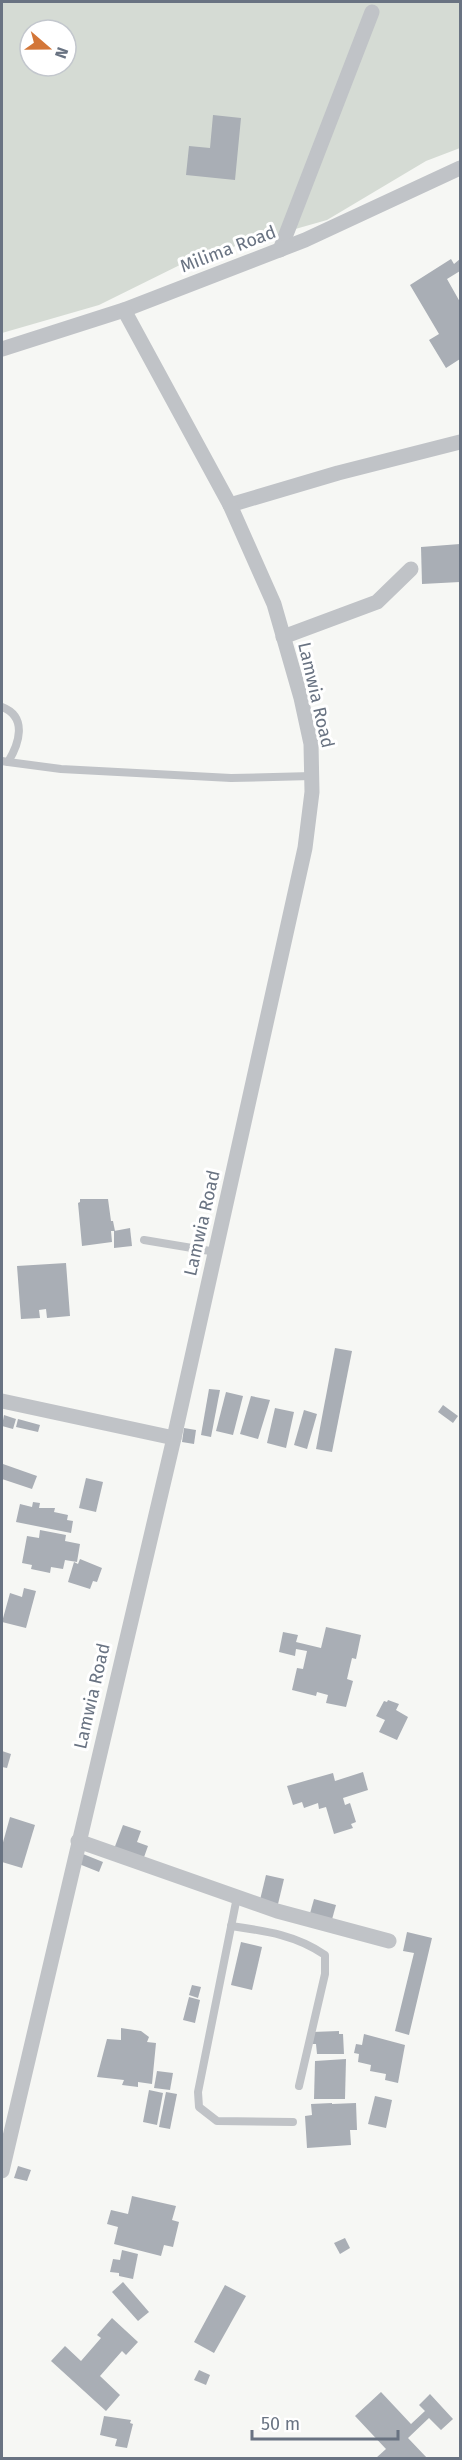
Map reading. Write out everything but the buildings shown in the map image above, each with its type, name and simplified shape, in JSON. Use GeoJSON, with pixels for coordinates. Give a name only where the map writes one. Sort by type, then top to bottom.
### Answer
{"type":"FeatureCollection","features":[{"type":"Feature","properties":{"kind":"street"},"geometry":{"type":"LineString","coordinates":[[280,250],[372,12]]}},
{"type":"Feature","properties":{"kind":"street","name":"Milima Road"},"geometry":{"type":"LineString","coordinates":[[2,349],[124,310],[280,250],[460,168]]}},
{"type":"Feature","properties":{"kind":"street","name":"Lamwia Road"},"geometry":{"type":"LineString","coordinates":[[2,2171],[216,1252],[305,848],[312,776],[311,744],[274,604],[230,505],[124,310]]}},
{"type":"Feature","properties":{"kind":"street"},"geometry":{"type":"LineString","coordinates":[[230,505],[338,473],[389,462],[460,442]]}},
{"type":"Feature","properties":{"kind":"street"},"geometry":{"type":"LineString","coordinates":[[283,638],[377,602],[411,569]]}},
{"type":"Feature","properties":{"kind":"street"},"geometry":{"type":"LineString","coordinates":[[2,1401],[174,1438]]}},
{"type":"Feature","properties":{"kind":"street"},"geometry":{"type":"LineString","coordinates":[[78,1840],[277,1911],[389,1941]]}},
{"type":"Feature","properties":{"kind":"lane"},"geometry":{"type":"LineString","coordinates":[[2,707],[16,719],[20,728],[14,753],[5,761]]}},
{"type":"Feature","properties":{"kind":"lane"},"geometry":{"type":"LineString","coordinates":[[5,761],[61,769],[231,778],[312,776]]}},
{"type":"Feature","properties":{"kind":"lane"},"geometry":{"type":"LineString","coordinates":[[144,1240],[216,1252]]}},
{"type":"Feature","properties":{"kind":"lane"},"geometry":{"type":"LineString","coordinates":[[237,1897],[198,2092],[199,2107],[217,2121],[293,2122]]}},
{"type":"Feature","properties":{"kind":"lane"},"geometry":{"type":"LineString","coordinates":[[231,1926],[285,1935],[308,1943],[325,1954],[325,1974],[299,2086]]}},
{"type":"Feature","properties":{"kind":"shaded area"},"geometry":{"type":"Polygon","coordinates":[[[2,2],[460,2],[460,148],[426,161],[327,220],[194,258],[99,305],[2,333],[2,2]]]}}]}
